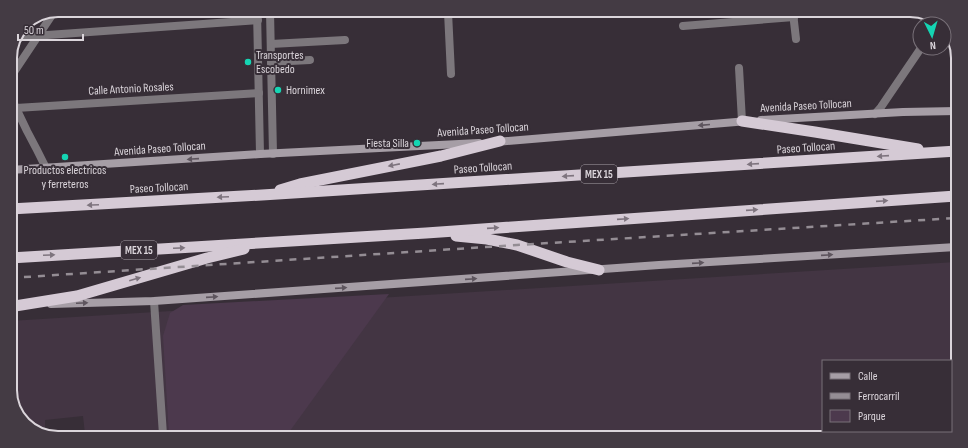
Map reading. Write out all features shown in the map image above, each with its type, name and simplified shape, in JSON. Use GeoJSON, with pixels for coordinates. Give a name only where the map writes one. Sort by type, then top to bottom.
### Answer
{"type":"FeatureCollection","features":[{"type":"Feature","properties":{"kind":"highway"},"geometry":{"type":"LineString","coordinates":[[742,122],[815,132],[936,152]]}},
{"type":"Feature","properties":{"kind":"highway"},"geometry":{"type":"LineString","coordinates":[[262,195],[300,184],[441,156],[500,142]]}},
{"type":"Feature","properties":{"kind":"highway","name":"Paseo Tollocan"},"geometry":{"type":"LineString","coordinates":[[17,209],[262,195],[951,151]]}},
{"type":"Feature","properties":{"kind":"highway","name":"MEX 15"},"geometry":{"type":"LineString","coordinates":[[17,258],[426,233],[951,196]]}},
{"type":"Feature","properties":{"kind":"highway"},"geometry":{"type":"LineString","coordinates":[[426,233],[487,239],[517,245],[567,262],[599,270]]}},
{"type":"Feature","properties":{"kind":"highway"},"geometry":{"type":"LineString","coordinates":[[17,305],[78,296],[207,258],[268,242]]}},
{"type":"Feature","properties":{"kind":"main road","name":"Avenida Paseo Tollocan"},"geometry":{"type":"LineString","coordinates":[[17,170],[260,154],[500,142],[742,122],[903,112],[951,111]]}},
{"type":"Feature","properties":{"kind":"main road"},"geometry":{"type":"LineString","coordinates":[[17,306],[154,300],[951,247]]}},
{"type":"Feature","properties":{"kind":"street"},"geometry":{"type":"LineString","coordinates":[[270,17],[273,154]]}},
{"type":"Feature","properties":{"kind":"street"},"geometry":{"type":"LineString","coordinates":[[448,17],[451,74]]}},
{"type":"Feature","properties":{"kind":"street"},"geometry":{"type":"LineString","coordinates":[[683,26],[753,17]]}},
{"type":"Feature","properties":{"kind":"street"},"geometry":{"type":"LineString","coordinates":[[794,17],[796,39]]}},
{"type":"Feature","properties":{"kind":"street"},"geometry":{"type":"LineString","coordinates":[[17,67],[50,18]]}},
{"type":"Feature","properties":{"kind":"street"},"geometry":{"type":"LineString","coordinates":[[23,37],[258,20],[260,154]]}},
{"type":"Feature","properties":{"kind":"street"},"geometry":{"type":"LineString","coordinates":[[271,44],[345,40]]}},
{"type":"Feature","properties":{"kind":"street"},"geometry":{"type":"LineString","coordinates":[[875,114],[916,56]]}},
{"type":"Feature","properties":{"kind":"street"},"geometry":{"type":"LineString","coordinates":[[271,62],[310,60]]}},
{"type":"Feature","properties":{"kind":"street"},"geometry":{"type":"LineString","coordinates":[[739,68],[742,122]]}},
{"type":"Feature","properties":{"kind":"street","name":"Calle Antonio Rosales"},"geometry":{"type":"LineString","coordinates":[[17,108],[259,94]]}},
{"type":"Feature","properties":{"kind":"street"},"geometry":{"type":"LineString","coordinates":[[17,110],[46,168]]}},
{"type":"Feature","properties":{"kind":"street"},"geometry":{"type":"LineString","coordinates":[[154,300],[163,431]]}},
{"type":"Feature","properties":{"kind":"shaded area"},"geometry":{"type":"Polygon","coordinates":[[[951,262],[951,360],[822,360],[822,431],[85,431],[83,416],[45,420],[45,429],[29,419],[18,400],[17,321],[951,262]]]}},
{"type":"Feature","properties":{"kind":"green space"},"geometry":{"type":"Polygon","coordinates":[[[389,294],[290,431],[169,431],[163,336],[170,313],[183,305],[389,294]]]}},
{"type":"Feature","properties":{"kind":"railway"},"geometry":{"type":"LineString","coordinates":[[17,278],[951,218]]}},
{"type":"Feature","properties":{"kind":"place","name":"Transportes Escobedo"},"geometry":{"type":"Point","coordinates":[248,62]}},
{"type":"Feature","properties":{"kind":"place","name":"Hornimex"},"geometry":{"type":"Point","coordinates":[278,90]}},
{"type":"Feature","properties":{"kind":"place","name":"Fiesta Silla"},"geometry":{"type":"Point","coordinates":[417,143]}},
{"type":"Feature","properties":{"kind":"place","name":"Productos electricos y ferreteros"},"geometry":{"type":"Point","coordinates":[65,157]}}]}
